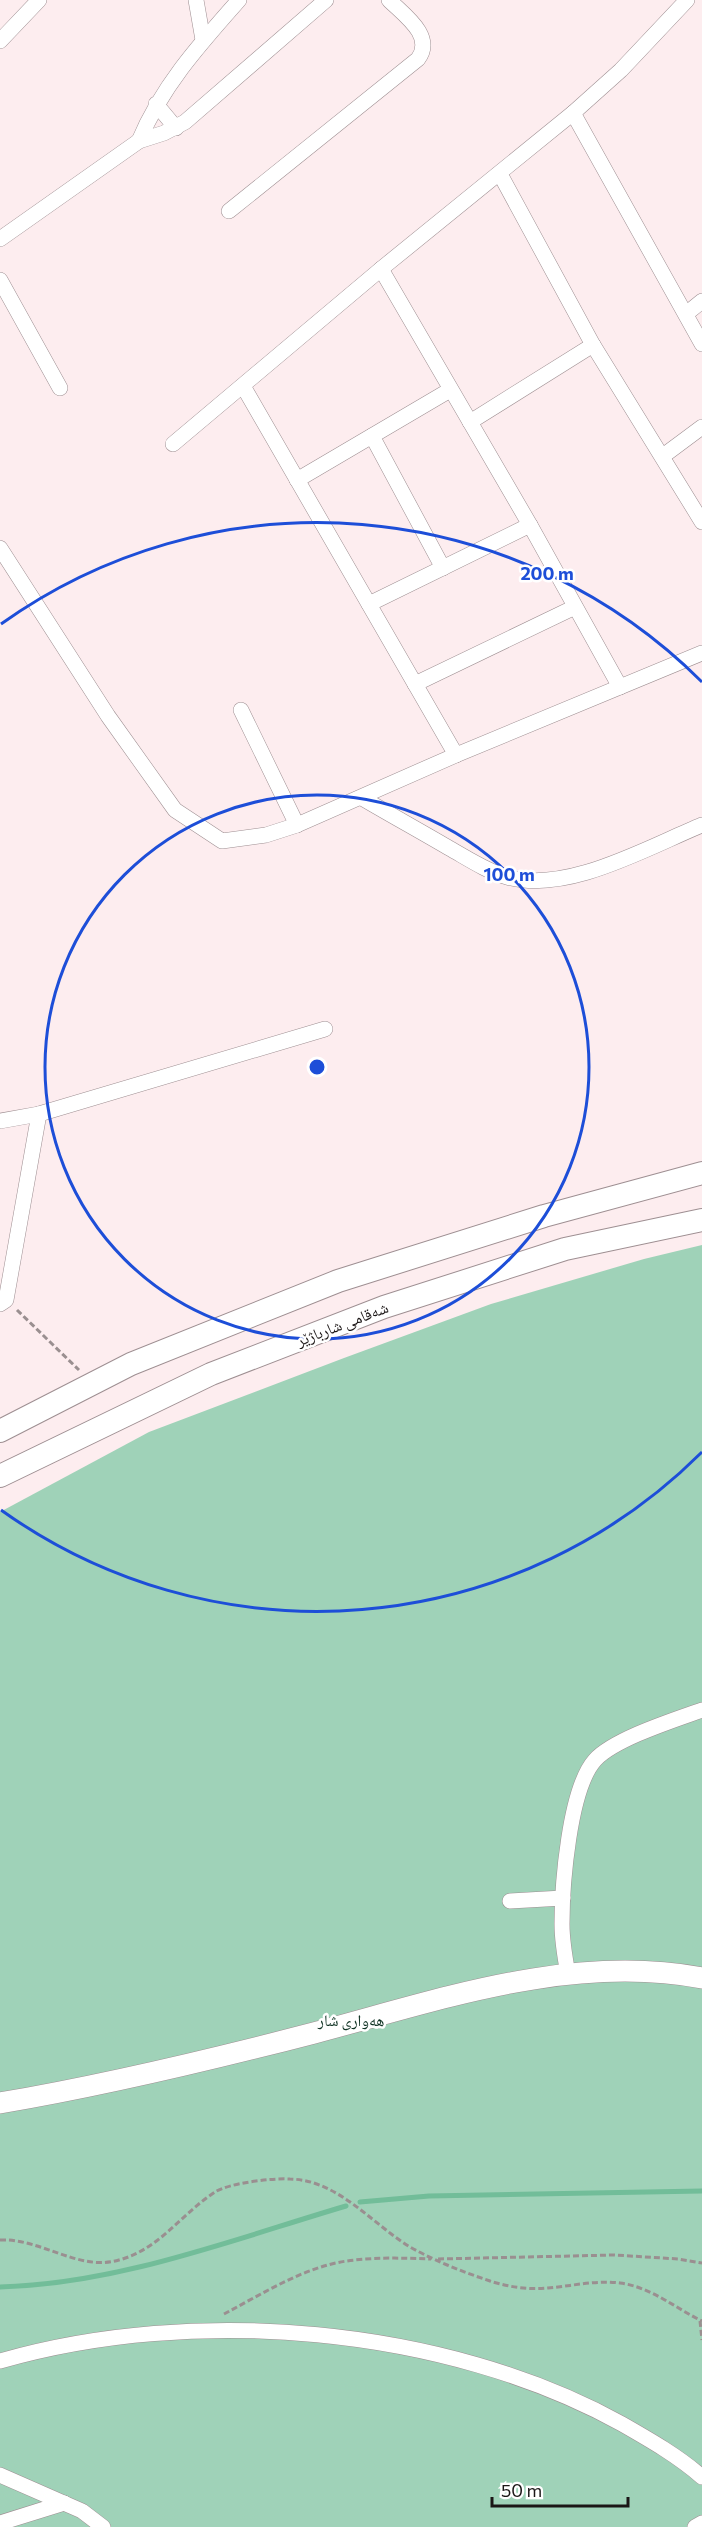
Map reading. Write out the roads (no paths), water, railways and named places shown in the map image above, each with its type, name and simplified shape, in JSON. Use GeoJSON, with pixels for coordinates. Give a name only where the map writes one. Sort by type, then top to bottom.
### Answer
{"type":"FeatureCollection","features":[{"type":"Feature","properties":{"kind":"main road"},"geometry":{"type":"LineString","coordinates":[[0,1431],[131,1364],[338,1281],[544,1216],[702,1173]]}},
{"type":"Feature","properties":{"kind":"main road","name":"شەقامی شارباژێر"},"geometry":{"type":"LineString","coordinates":[[0,1476],[211,1374],[416,1296],[565,1249],[702,1220]]}},
{"type":"Feature","properties":{"kind":"main road"},"geometry":{"type":"LineString","coordinates":[[403,1261],[416,1296]]}},
{"type":"Feature","properties":{"kind":"street"},"geometry":{"type":"LineString","coordinates":[[196,0],[203,40]]}},
{"type":"Feature","properties":{"kind":"street"},"geometry":{"type":"LineString","coordinates":[[139,141],[156,104],[171,81],[203,40],[239,0]]}},
{"type":"Feature","properties":{"kind":"street"},"geometry":{"type":"LineString","coordinates":[[0,239],[139,141],[176,128],[193,116],[326,0]]}},
{"type":"Feature","properties":{"kind":"street"},"geometry":{"type":"LineString","coordinates":[[229,211],[418,59],[423,49],[423,38],[389,0]]}},
{"type":"Feature","properties":{"kind":"street"},"geometry":{"type":"LineString","coordinates":[[173,444],[381,269],[573,113],[621,70],[687,0]]}},
{"type":"Feature","properties":{"kind":"street"},"geometry":{"type":"LineString","coordinates":[[0,41],[30,4]]}},
{"type":"Feature","properties":{"kind":"street"},"geometry":{"type":"LineString","coordinates":[[156,104],[176,128]]}},
{"type":"Feature","properties":{"kind":"street"},"geometry":{"type":"LineString","coordinates":[[573,113],[702,344]]}},
{"type":"Feature","properties":{"kind":"street"},"geometry":{"type":"LineString","coordinates":[[500,174],[592,345],[702,522]]}},
{"type":"Feature","properties":{"kind":"street"},"geometry":{"type":"LineString","coordinates":[[381,269],[530,525],[620,687]]}},
{"type":"Feature","properties":{"kind":"street"},"geometry":{"type":"LineString","coordinates":[[0,280],[60,388]]}},
{"type":"Feature","properties":{"kind":"street"},"geometry":{"type":"LineString","coordinates":[[686,314],[702,301]]}},
{"type":"Feature","properties":{"kind":"street"},"geometry":{"type":"LineString","coordinates":[[470,422],[592,345]]}},
{"type":"Feature","properties":{"kind":"street"},"geometry":{"type":"LineString","coordinates":[[243,386],[456,755]]}},
{"type":"Feature","properties":{"kind":"street"},"geometry":{"type":"LineString","coordinates":[[297,480],[450,390]]}},
{"type":"Feature","properties":{"kind":"street"},"geometry":{"type":"LineString","coordinates":[[663,456],[702,427]]}},
{"type":"Feature","properties":{"kind":"street"},"geometry":{"type":"LineString","coordinates":[[372,436],[443,568]]}},
{"type":"Feature","properties":{"kind":"street"},"geometry":{"type":"LineString","coordinates":[[369,604],[530,525]]}},
{"type":"Feature","properties":{"kind":"street"},"geometry":{"type":"LineString","coordinates":[[1,553],[108,716],[175,810],[222,841],[266,835],[297,825],[456,755],[702,653]]}},
{"type":"Feature","properties":{"kind":"street"},"geometry":{"type":"LineString","coordinates":[[415,684],[575,607]]}},
{"type":"Feature","properties":{"kind":"street"},"geometry":{"type":"LineString","coordinates":[[241,711],[297,825]]}},
{"type":"Feature","properties":{"kind":"street"},"geometry":{"type":"LineString","coordinates":[[362,798],[482,866],[507,877],[535,881],[560,879],[589,872],[702,825]]}},
{"type":"Feature","properties":{"kind":"street"},"geometry":{"type":"LineString","coordinates":[[0,1121],[39,1114],[325,1029]]}},
{"type":"Feature","properties":{"kind":"street"},"geometry":{"type":"LineString","coordinates":[[3,1302],[39,1114]]}},
{"type":"Feature","properties":{"kind":"street"},"geometry":{"type":"LineString","coordinates":[[568,1974],[563,1947],[564,1874],[576,1803],[590,1767],[596,1759],[618,1744],[702,1710]]}},
{"type":"Feature","properties":{"kind":"street"},"geometry":{"type":"LineString","coordinates":[[510,1901],[563,1898]]}},
{"type":"Feature","properties":{"kind":"street"},"geometry":{"type":"LineString","coordinates":[[0,2103],[142,2076],[468,1992],[568,1974],[649,1971],[702,1978]]}},
{"type":"Feature","properties":{"kind":"street"},"geometry":{"type":"LineString","coordinates":[[0,2361],[24,2354],[149,2333],[214,2330],[331,2336],[378,2343],[504,2373],[562,2394],[655,2442],[702,2476]]}},
{"type":"Feature","properties":{"kind":"street"},"geometry":{"type":"LineString","coordinates":[[0,2475],[82,2511],[103,2527]]}},
{"type":"Feature","properties":{"kind":"street"},"geometry":{"type":"LineString","coordinates":[[0,2523],[64,2503]]}},
{"type":"Feature","properties":{"kind":"street"},"geometry":{"type":"LineString","coordinates":[[695,2527],[702,2523]]}},
{"type":"Feature","properties":{"kind":"waterway"},"geometry":{"type":"LineString","coordinates":[[360,2202],[429,2196],[702,2191]]}},
{"type":"Feature","properties":{"kind":"waterway"},"geometry":{"type":"LineString","coordinates":[[0,2287],[44,2284],[132,2269],[346,2206]]}},
{"type":"Feature","properties":{"kind":"park label","name":"هەواری شار"},"geometry":{"type":"Point","coordinates":[351,2019]}}]}
